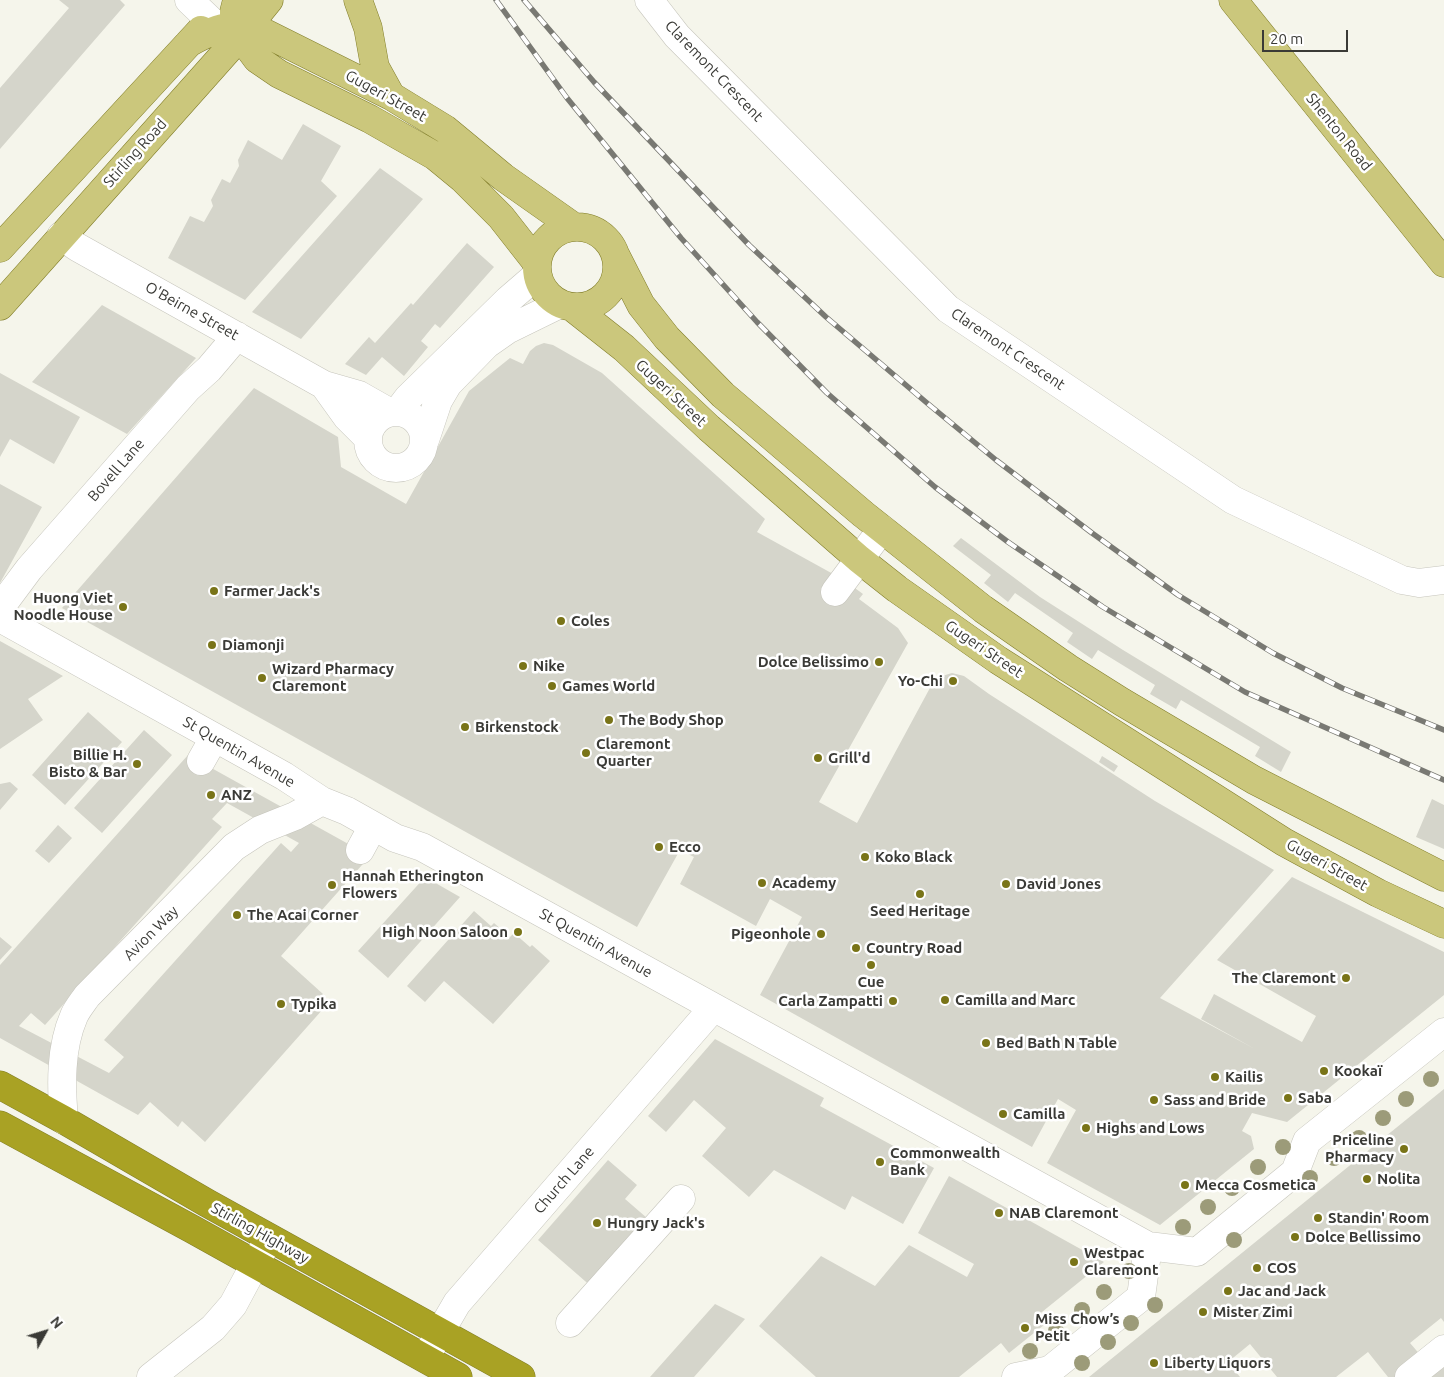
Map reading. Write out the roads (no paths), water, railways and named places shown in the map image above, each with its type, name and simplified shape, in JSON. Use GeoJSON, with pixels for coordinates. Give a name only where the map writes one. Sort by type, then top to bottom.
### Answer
{"type":"FeatureCollection","features":[{"type":"Feature","properties":{"kind":"highway","name":"Stirling Highway"},"geometry":{"type":"LineString","coordinates":[[0,1085],[269,1238],[521,1377]]}},
{"type":"Feature","properties":{"kind":"highway","name":"Stirling Highway"},"geometry":{"type":"LineString","coordinates":[[0,1125],[256,1264],[458,1377]]}},
{"type":"Feature","properties":{"kind":"main road","name":"Stirling Road"},"geometry":{"type":"LineString","coordinates":[[0,306],[213,65],[232,22],[269,0]]}},
{"type":"Feature","properties":{"kind":"main road"},"geometry":{"type":"LineString","coordinates":[[358,0],[368,28],[375,67],[391,96]]}},
{"type":"Feature","properties":{"kind":"main road","name":"Shenton Road"},"geometry":{"type":"LineString","coordinates":[[1233,0],[1444,264]]}},
{"type":"Feature","properties":{"kind":"main road"},"geometry":{"type":"LineString","coordinates":[[0,248],[189,43],[208,32],[232,22]]}},
{"type":"Feature","properties":{"kind":"main road","name":"Gugeri Street"},"geometry":{"type":"LineString","coordinates":[[232,22],[268,66],[370,118],[435,156],[463,179],[501,217],[537,269]]}},
{"type":"Feature","properties":{"kind":"main road","name":"Gugeri Street"},"geometry":{"type":"LineString","coordinates":[[232,22],[391,96],[445,130],[503,177],[574,227]]}},
{"type":"Feature","properties":{"kind":"main road","name":"Gugeri Street"},"geometry":{"type":"LineString","coordinates":[[213,65],[268,66]]}},
{"type":"Feature","properties":{"kind":"main road"},"geometry":{"type":"LineString","coordinates":[[615,254],[617,268],[615,282],[607,294],[597,302],[584,307],[566,305],[550,297],[542,287],[537,269],[540,252],[545,242],[553,234],[574,227],[588,228],[600,234],[609,243],[615,254],[641,305],[667,338],[723,396],[882,529],[983,610],[1122,702],[1260,784],[1444,878]]}},
{"type":"Feature","properties":{"kind":"main road","name":"Gugeri Street"},"geometry":{"type":"LineString","coordinates":[[566,305],[624,348],[709,428],[897,590],[998,660],[1284,842],[1378,893],[1444,924]]}},
{"type":"Feature","properties":{"kind":"street"},"geometry":{"type":"LineString","coordinates":[[189,0],[232,22]]}},
{"type":"Feature","properties":{"kind":"street","name":"Claremont Crescent"},"geometry":{"type":"LineString","coordinates":[[649,0],[677,36],[948,309],[1233,500],[1402,580],[1419,583],[1444,580]]}},
{"type":"Feature","properties":{"kind":"street","name":"O'Beirne Street"},"geometry":{"type":"LineString","coordinates":[[61,236],[77,247],[324,385],[359,395],[394,412]]}},
{"type":"Feature","properties":{"kind":"street"},"geometry":{"type":"LineString","coordinates":[[394,412],[537,269]]}},
{"type":"Feature","properties":{"kind":"street"},"geometry":{"type":"LineString","coordinates":[[425,440],[419,422],[413,417],[394,412],[381,415],[374,420],[367,437],[371,455],[382,465],[395,468],[404,467],[419,457],[425,440],[438,401],[448,384],[487,344],[508,330],[566,305]]}},
{"type":"Feature","properties":{"kind":"street","name":"Bovell Lane"},"geometry":{"type":"LineString","coordinates":[[0,608],[29,569],[181,396],[209,369],[237,336]]}},
{"type":"Feature","properties":{"kind":"street","name":"O'Beirne Street"},"geometry":{"type":"LineString","coordinates":[[324,385],[347,417],[367,437]]}},
{"type":"Feature","properties":{"kind":"street"},"geometry":{"type":"LineString","coordinates":[[835,592],[882,529]]}},
{"type":"Feature","properties":{"kind":"street","name":"St Quentin Avenue"},"geometry":{"type":"LineString","coordinates":[[0,618],[284,776],[322,801],[395,838],[422,847],[1148,1246],[1197,1252],[1295,1172],[1308,1141],[1444,1032]]}},
{"type":"Feature","properties":{"kind":"street"},"geometry":{"type":"LineString","coordinates":[[201,761],[214,738]]}},
{"type":"Feature","properties":{"kind":"street","name":"Avion Way"},"geometry":{"type":"LineString","coordinates":[[64,1120],[62,1074],[67,1037],[74,1014],[87,996],[234,847],[260,830],[295,816],[322,801]]}},
{"type":"Feature","properties":{"kind":"street"},"geometry":{"type":"LineString","coordinates":[[360,850],[373,826]]}},
{"type":"Feature","properties":{"kind":"street","name":"Church Lane"},"geometry":{"type":"LineString","coordinates":[[425,1358],[457,1303],[713,1008]]}},
{"type":"Feature","properties":{"kind":"street"},"geometry":{"type":"LineString","coordinates":[[570,1323],[681,1199]]}},
{"type":"Feature","properties":{"kind":"street"},"geometry":{"type":"LineString","coordinates":[[151,1377],[212,1328],[233,1305],[269,1238]]}},
{"type":"Feature","properties":{"kind":"street"},"geometry":{"type":"LineString","coordinates":[[1016,1377],[1050,1370],[1140,1297],[1148,1246]]}},
{"type":"Feature","properties":{"kind":"street"},"geometry":{"type":"LineString","coordinates":[[1410,1377],[1444,1349]]}},
{"type":"Feature","properties":{"kind":"railway"},"geometry":{"type":"LineString","coordinates":[[496,0],[567,98],[681,238],[757,322],[827,393],[935,487],[1008,542],[1103,607],[1245,692],[1444,780]]}},
{"type":"Feature","properties":{"kind":"railway"},"geometry":{"type":"LineString","coordinates":[[524,0],[594,82],[749,245],[826,317],[996,460],[1178,595],[1273,653],[1342,688],[1444,730]]}},
{"type":"Feature","properties":{"kind":"place","name":"Farmer Jack's"},"geometry":{"type":"Point","coordinates":[214,591]}},
{"type":"Feature","properties":{"kind":"place","name":"Huong Viet Noodle House"},"geometry":{"type":"Point","coordinates":[123,607]}},
{"type":"Feature","properties":{"kind":"place","name":"Coles"},"geometry":{"type":"Point","coordinates":[561,621]}},
{"type":"Feature","properties":{"kind":"place","name":"Diamonji"},"geometry":{"type":"Point","coordinates":[212,645]}},
{"type":"Feature","properties":{"kind":"place","name":"Dolce Belissimo"},"geometry":{"type":"Point","coordinates":[879,662]}},
{"type":"Feature","properties":{"kind":"place","name":"Nike"},"geometry":{"type":"Point","coordinates":[523,666]}},
{"type":"Feature","properties":{"kind":"place","name":"Wizard Pharmacy Claremont"},"geometry":{"type":"Point","coordinates":[262,678]}},
{"type":"Feature","properties":{"kind":"place","name":"Yo-Chi"},"geometry":{"type":"Point","coordinates":[953,681]}},
{"type":"Feature","properties":{"kind":"place","name":"Games World"},"geometry":{"type":"Point","coordinates":[552,686]}},
{"type":"Feature","properties":{"kind":"place","name":"The Body Shop"},"geometry":{"type":"Point","coordinates":[609,720]}},
{"type":"Feature","properties":{"kind":"place","name":"Birkenstock"},"geometry":{"type":"Point","coordinates":[465,727]}},
{"type":"Feature","properties":{"kind":"place","name":"Claremont Quarter"},"geometry":{"type":"Point","coordinates":[586,753]}},
{"type":"Feature","properties":{"kind":"place","name":"Grill'd"},"geometry":{"type":"Point","coordinates":[818,758]}},
{"type":"Feature","properties":{"kind":"place","name":"Billie H. Bisto & Bar"},"geometry":{"type":"Point","coordinates":[137,764]}},
{"type":"Feature","properties":{"kind":"place","name":"ANZ"},"geometry":{"type":"Point","coordinates":[211,795]}},
{"type":"Feature","properties":{"kind":"place","name":"Ecco"},"geometry":{"type":"Point","coordinates":[659,847]}},
{"type":"Feature","properties":{"kind":"place","name":"Koko Black"},"geometry":{"type":"Point","coordinates":[865,857]}},
{"type":"Feature","properties":{"kind":"place","name":"Academy"},"geometry":{"type":"Point","coordinates":[762,883]}},
{"type":"Feature","properties":{"kind":"place","name":"David Jones"},"geometry":{"type":"Point","coordinates":[1006,884]}},
{"type":"Feature","properties":{"kind":"place","name":"Hannah Etherington Flowers"},"geometry":{"type":"Point","coordinates":[332,885]}},
{"type":"Feature","properties":{"kind":"place","name":"Seed Heritage"},"geometry":{"type":"Point","coordinates":[920,894]}},
{"type":"Feature","properties":{"kind":"place","name":"The Acai Corner"},"geometry":{"type":"Point","coordinates":[237,915]}},
{"type":"Feature","properties":{"kind":"place","name":"High Noon Saloon"},"geometry":{"type":"Point","coordinates":[518,932]}},
{"type":"Feature","properties":{"kind":"place","name":"Pigeonhole"},"geometry":{"type":"Point","coordinates":[821,934]}},
{"type":"Feature","properties":{"kind":"place","name":"Country Road"},"geometry":{"type":"Point","coordinates":[856,948]}},
{"type":"Feature","properties":{"kind":"place","name":"Cue"},"geometry":{"type":"Point","coordinates":[871,965]}},
{"type":"Feature","properties":{"kind":"place","name":"The Claremont"},"geometry":{"type":"Point","coordinates":[1346,978]}},
{"type":"Feature","properties":{"kind":"place","name":"Camilla and Marc"},"geometry":{"type":"Point","coordinates":[945,1000]}},
{"type":"Feature","properties":{"kind":"place","name":"Carla Zampatti"},"geometry":{"type":"Point","coordinates":[893,1001]}},
{"type":"Feature","properties":{"kind":"place","name":"Typika"},"geometry":{"type":"Point","coordinates":[281,1004]}},
{"type":"Feature","properties":{"kind":"place","name":"Bed Bath N Table"},"geometry":{"type":"Point","coordinates":[986,1043]}},
{"type":"Feature","properties":{"kind":"place","name":"Kookaï"},"geometry":{"type":"Point","coordinates":[1324,1071]}},
{"type":"Feature","properties":{"kind":"place","name":"Kailis"},"geometry":{"type":"Point","coordinates":[1215,1077]}},
{"type":"Feature","properties":{"kind":"place","name":"Saba"},"geometry":{"type":"Point","coordinates":[1288,1098]}},
{"type":"Feature","properties":{"kind":"place","name":"Sass and Bride"},"geometry":{"type":"Point","coordinates":[1154,1100]}},
{"type":"Feature","properties":{"kind":"place","name":"Camilla"},"geometry":{"type":"Point","coordinates":[1003,1114]}},
{"type":"Feature","properties":{"kind":"place","name":"Highs and Lows"},"geometry":{"type":"Point","coordinates":[1086,1128]}},
{"type":"Feature","properties":{"kind":"place","name":"Priceline Pharmacy"},"geometry":{"type":"Point","coordinates":[1404,1149]}},
{"type":"Feature","properties":{"kind":"place","name":"Commonwealth Bank"},"geometry":{"type":"Point","coordinates":[880,1162]}},
{"type":"Feature","properties":{"kind":"place","name":"Nolita"},"geometry":{"type":"Point","coordinates":[1367,1179]}},
{"type":"Feature","properties":{"kind":"place","name":"Mecca Cosmetica"},"geometry":{"type":"Point","coordinates":[1185,1185]}},
{"type":"Feature","properties":{"kind":"place","name":"NAB Claremont"},"geometry":{"type":"Point","coordinates":[999,1213]}},
{"type":"Feature","properties":{"kind":"place","name":"Standin' Room"},"geometry":{"type":"Point","coordinates":[1318,1218]}},
{"type":"Feature","properties":{"kind":"place","name":"Hungry Jack's"},"geometry":{"type":"Point","coordinates":[597,1223]}},
{"type":"Feature","properties":{"kind":"place","name":"Dolce Bellissimo"},"geometry":{"type":"Point","coordinates":[1295,1237]}},
{"type":"Feature","properties":{"kind":"place","name":"Westpac Claremont"},"geometry":{"type":"Point","coordinates":[1074,1262]}},
{"type":"Feature","properties":{"kind":"place","name":"COS"},"geometry":{"type":"Point","coordinates":[1257,1268]}},
{"type":"Feature","properties":{"kind":"place","name":"Jac and Jack"},"geometry":{"type":"Point","coordinates":[1228,1291]}},
{"type":"Feature","properties":{"kind":"place","name":"Mister Zimi"},"geometry":{"type":"Point","coordinates":[1203,1312]}},
{"type":"Feature","properties":{"kind":"place","name":"Miss Chow’s Petit"},"geometry":{"type":"Point","coordinates":[1025,1328]}},
{"type":"Feature","properties":{"kind":"place","name":"Liberty Liquors"},"geometry":{"type":"Point","coordinates":[1154,1363]}}]}
